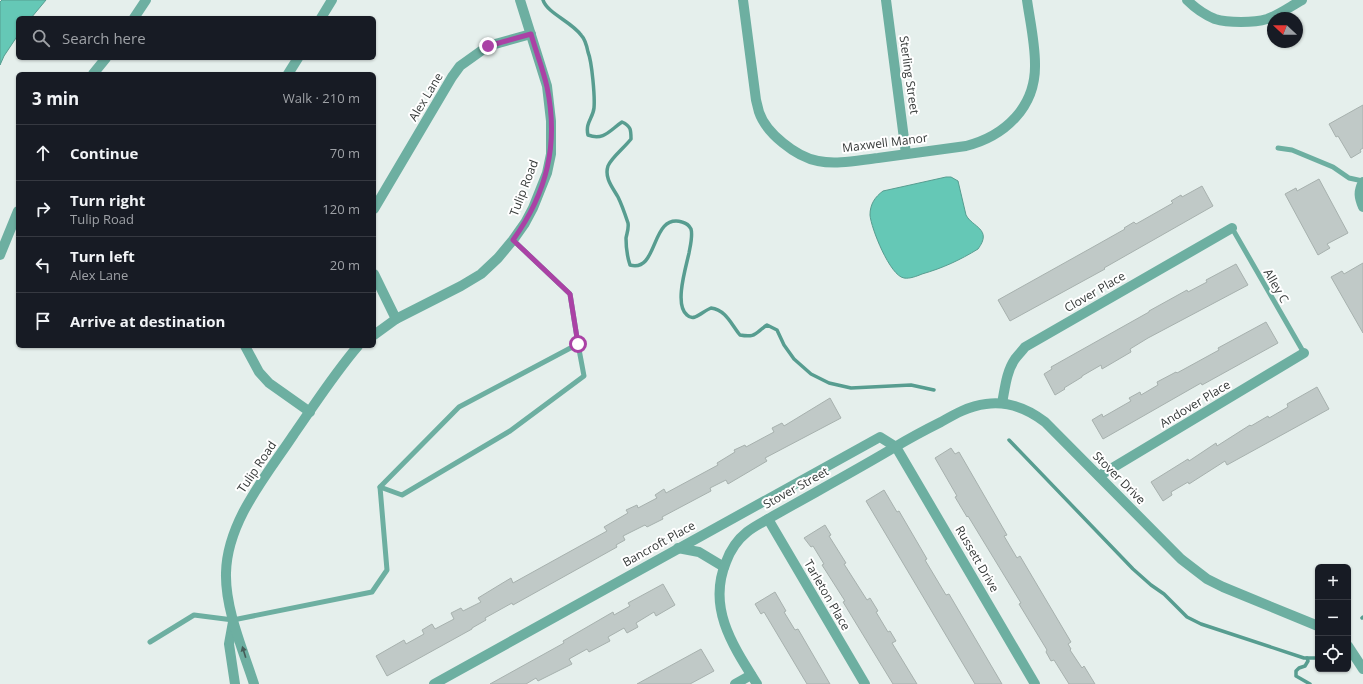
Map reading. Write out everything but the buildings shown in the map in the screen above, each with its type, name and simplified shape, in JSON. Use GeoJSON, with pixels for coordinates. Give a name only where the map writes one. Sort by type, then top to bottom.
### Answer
{"type":"FeatureCollection","features":[{"type":"Feature","properties":{"kind":"street"},"geometry":{"type":"LineString","coordinates":[[135,16],[146,0]]}},
{"type":"Feature","properties":{"kind":"street"},"geometry":{"type":"LineString","coordinates":[[322,16],[332,0]]}},
{"type":"Feature","properties":{"kind":"street","name":"Tulip Road"},"geometry":{"type":"LineString","coordinates":[[376,334],[396,319],[481,274],[498,258],[513,240],[533,208],[546,173],[551,154],[552,122],[547,86],[520,0]]}},
{"type":"Feature","properties":{"kind":"street","name":"Maxwell Manor"},"geometry":{"type":"LineString","coordinates":[[743,0],[756,100],[759,112],[772,133],[797,153],[817,161],[844,162],[966,146],[978,143],[1000,131],[1018,116],[1029,98],[1035,64],[1027,0]]}},
{"type":"Feature","properties":{"kind":"street","name":"Sterling Street"},"geometry":{"type":"LineString","coordinates":[[886,0],[906,154]]}},
{"type":"Feature","properties":{"kind":"street"},"geometry":{"type":"LineString","coordinates":[[1187,0],[1199,10],[1216,19],[1236,22],[1267,19],[1302,0]]}},
{"type":"Feature","properties":{"kind":"street","name":"Alex Lane"},"geometry":{"type":"LineString","coordinates":[[376,206],[460,66],[488,46],[531,34]]}},
{"type":"Feature","properties":{"kind":"street"},"geometry":{"type":"LineString","coordinates":[[96,72],[104,60]]}},
{"type":"Feature","properties":{"kind":"street"},"geometry":{"type":"LineString","coordinates":[[289,72],[297,60]]}},
{"type":"Feature","properties":{"kind":"street"},"geometry":{"type":"LineString","coordinates":[[1363,181],[1359,197],[1363,208]]}},
{"type":"Feature","properties":{"kind":"street"},"geometry":{"type":"LineString","coordinates":[[0,255],[16,216]]}},
{"type":"Feature","properties":{"kind":"street","name":"Clover Place"},"geometry":{"type":"LineString","coordinates":[[1002,403],[1010,369],[1014,360],[1025,347],[1232,228]]}},
{"type":"Feature","properties":{"kind":"street"},"geometry":{"type":"LineString","coordinates":[[376,278],[396,319]]}},
{"type":"Feature","properties":{"kind":"street"},"geometry":{"type":"LineString","coordinates":[[246,348],[259,372],[269,383],[310,412]]}},
{"type":"Feature","properties":{"kind":"street","name":"Tulip Road"},"geometry":{"type":"LineString","coordinates":[[254,684],[233,620],[226,592],[226,572],[229,549],[236,526],[249,502],[342,364],[356,348]]}},
{"type":"Feature","properties":{"kind":"street","name":"Andover Place"},"geometry":{"type":"LineString","coordinates":[[1099,476],[1304,353]]}},
{"type":"Feature","properties":{"kind":"street","name":"Stover Drive"},"geometry":{"type":"LineString","coordinates":[[896,447],[965,409],[985,404],[1002,403],[1024,409],[1045,422],[1181,559],[1207,579],[1315,625]]}},
{"type":"Feature","properties":{"kind":"street","name":"Bancroft Place"},"geometry":{"type":"LineString","coordinates":[[434,684],[880,437],[896,447]]}},
{"type":"Feature","properties":{"kind":"street","name":"Stover Street"},"geometry":{"type":"LineString","coordinates":[[757,684],[730,639],[721,614],[719,589],[729,553],[747,532],[896,447]]}},
{"type":"Feature","properties":{"kind":"street","name":"Russett Drive"},"geometry":{"type":"LineString","coordinates":[[896,447],[1035,684]]}},
{"type":"Feature","properties":{"kind":"street","name":"Tarleton Place"},"geometry":{"type":"LineString","coordinates":[[768,519],[865,684]]}},
{"type":"Feature","properties":{"kind":"street"},"geometry":{"type":"LineString","coordinates":[[678,548],[699,552],[724,567]]}},
{"type":"Feature","properties":{"kind":"street","name":"Tulip Road"},"geometry":{"type":"LineString","coordinates":[[233,620],[229,644],[235,684]]}},
{"type":"Feature","properties":{"kind":"street"},"geometry":{"type":"LineString","coordinates":[[1351,650],[1363,668]]}},
{"type":"Feature","properties":{"kind":"street"},"geometry":{"type":"LineString","coordinates":[[736,684],[751,675]]}},
{"type":"Feature","properties":{"kind":"lane"},"geometry":{"type":"LineString","coordinates":[[1278,148],[1292,150],[1333,167],[1349,178],[1363,181]]}},
{"type":"Feature","properties":{"kind":"lane","name":"Alley C"},"geometry":{"type":"LineString","coordinates":[[1232,228],[1304,353]]}},
{"type":"Feature","properties":{"kind":"lane"},"geometry":{"type":"LineString","coordinates":[[380,488],[402,495],[510,431],[584,376],[570,294],[513,240]]}},
{"type":"Feature","properties":{"kind":"lane"},"geometry":{"type":"LineString","coordinates":[[150,642],[194,615],[233,620],[372,592],[387,570],[380,488],[459,407],[578,344]]}},
{"type":"Feature","properties":{"kind":"shaded area"},"geometry":{"type":"Polygon","coordinates":[[[2,0],[46,0],[33,16],[16,16],[16,38],[0,65],[0,2],[2,0]]]}},
{"type":"Feature","properties":{"kind":"shaded area"},"geometry":{"type":"Polygon","coordinates":[[[951,177],[958,181],[966,215],[980,229],[983,237],[982,242],[978,249],[965,257],[937,269],[909,278],[904,278],[893,269],[882,251],[871,221],[870,211],[872,204],[875,198],[883,191],[951,177]]]}},
{"type":"Feature","properties":{"kind":"waterway"},"geometry":{"type":"LineString","coordinates":[[543,0],[549,9],[577,30],[586,43],[591,63],[594,96],[594,108],[588,124],[588,135],[598,137],[603,136],[622,122],[630,129],[631,139],[612,160],[607,170],[608,179],[619,200],[628,223],[626,245],[630,265],[639,265],[646,260],[664,226],[672,222],[685,223],[691,229],[692,235],[681,295],[683,310],[687,315],[695,317],[711,308],[716,309],[728,318],[740,335],[745,336],[755,334],[767,325],[777,330],[784,345],[794,359],[811,374],[829,383],[851,388],[911,385],[934,390]]}},
{"type":"Feature","properties":{"kind":"waterway"},"geometry":{"type":"LineString","coordinates":[[1009,440],[1133,569],[1164,594],[1187,617],[1201,624],[1304,658],[1315,658]]}},
{"type":"Feature","properties":{"kind":"waterway"},"geometry":{"type":"LineString","coordinates":[[1307,658],[1308,661],[1305,666],[1296,671],[1296,676],[1310,684]]}},
{"type":"Feature","properties":{"kind":"route"},"geometry":{"type":"LineString","coordinates":[[488,46],[531,34],[547,86],[552,122],[551,154],[541,189],[533,208],[513,240],[570,294],[578,344]]}}]}
